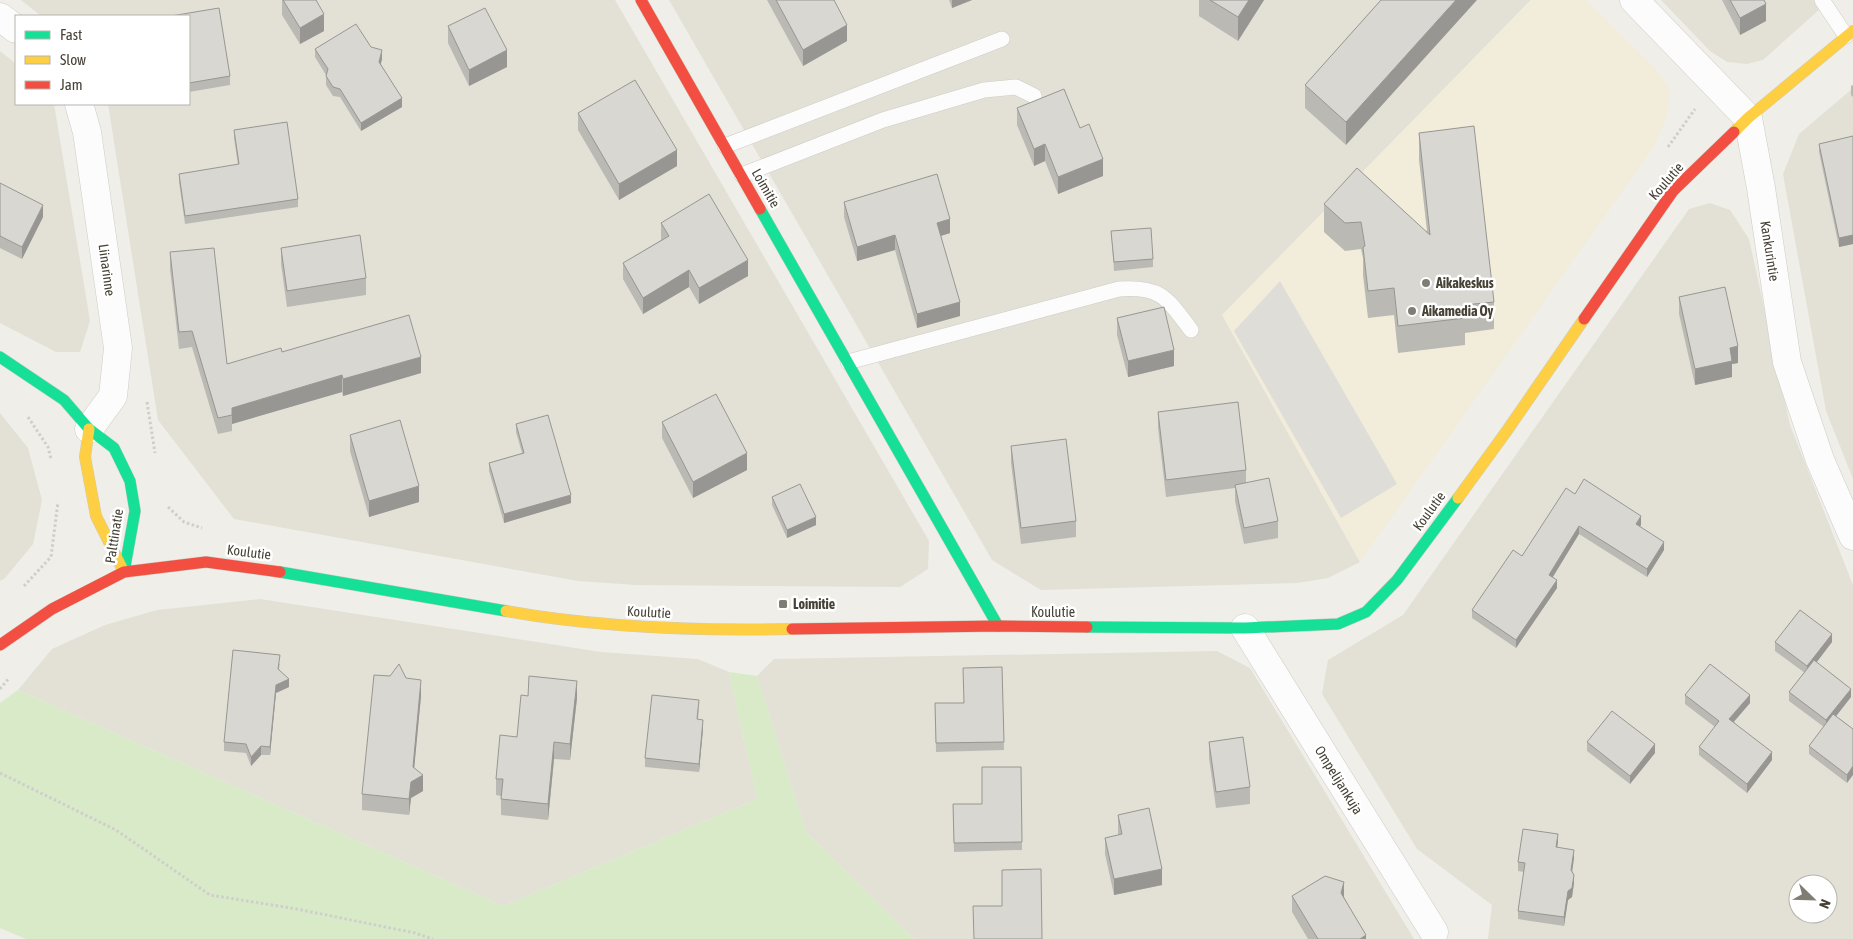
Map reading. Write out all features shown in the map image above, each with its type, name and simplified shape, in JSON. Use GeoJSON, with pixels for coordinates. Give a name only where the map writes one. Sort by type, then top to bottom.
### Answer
{"type":"FeatureCollection","features":[{"type":"Feature","properties":{"kind":"street","name":"Loimitie"},"geometry":{"type":"LineString","coordinates":[[641,0],[998,626]]}},
{"type":"Feature","properties":{"kind":"street"},"geometry":{"type":"LineString","coordinates":[[1634,0],[1748,118]]}},
{"type":"Feature","properties":{"kind":"street"},"geometry":{"type":"LineString","coordinates":[[0,17],[15,28]]}},
{"type":"Feature","properties":{"kind":"street","name":"Koulutie"},"geometry":{"type":"LineString","coordinates":[[0,645],[52,609],[124,572],[206,562],[269,570],[556,620],[653,628],[751,630],[998,626],[1245,628],[1338,624],[1366,612],[1397,580],[1506,432],[1674,191],[1748,118],[1850,33]]}},
{"type":"Feature","properties":{"kind":"street","name":"Liinarinne"},"geometry":{"type":"LineString","coordinates":[[78,105],[87,132],[118,348],[113,396],[89,429]]}},
{"type":"Feature","properties":{"kind":"street","name":"Kankurintie"},"geometry":{"type":"LineString","coordinates":[[1748,118],[1761,188],[1787,362],[1820,460],[1853,536]]}},
{"type":"Feature","properties":{"kind":"street","name":"Palttinatie"},"geometry":{"type":"LineString","coordinates":[[0,357],[64,400],[89,429],[114,448],[130,481],[135,511],[124,572]]}},
{"type":"Feature","properties":{"kind":"street","name":"Palttinatie"},"geometry":{"type":"LineString","coordinates":[[89,429],[85,457],[96,516],[124,572]]}},
{"type":"Feature","properties":{"kind":"street","name":"Ompelijankuja"},"geometry":{"type":"LineString","coordinates":[[1245,628],[1434,932]]}},
{"type":"Feature","properties":{"kind":"lane"},"geometry":{"type":"LineString","coordinates":[[1822,0],[1850,33]]}},
{"type":"Feature","properties":{"kind":"lane"},"geometry":{"type":"LineString","coordinates":[[725,146],[1002,40]]}},
{"type":"Feature","properties":{"kind":"lane"},"geometry":{"type":"LineString","coordinates":[[742,175],[883,120],[984,90],[1016,87],[1034,96]]}},
{"type":"Feature","properties":{"kind":"lane"},"geometry":{"type":"LineString","coordinates":[[848,362],[1118,289],[1140,288],[1156,292],[1172,305],[1191,330]]}},
{"type":"Feature","properties":{"kind":"path"},"geometry":{"type":"LineString","coordinates":[[1667,149],[1695,109]]}},
{"type":"Feature","properties":{"kind":"path"},"geometry":{"type":"LineString","coordinates":[[145,394],[156,458]]}},
{"type":"Feature","properties":{"kind":"path"},"geometry":{"type":"LineString","coordinates":[[24,411],[48,447],[52,465]]}},
{"type":"Feature","properties":{"kind":"path"},"geometry":{"type":"LineString","coordinates":[[20,590],[51,557],[60,493]]}},
{"type":"Feature","properties":{"kind":"path"},"geometry":{"type":"LineString","coordinates":[[166,502],[169,510],[184,522],[208,531]]}},
{"type":"Feature","properties":{"kind":"path"},"geometry":{"type":"LineString","coordinates":[[0,773],[116,830],[210,895],[307,911],[415,933],[433,939]]}},
{"type":"Feature","properties":{"kind":"shaded area"},"geometry":{"type":"Polygon","coordinates":[[[21,0],[615,0],[929,541],[928,569],[900,587],[636,585],[578,581],[234,519],[158,420],[108,105],[190,105],[190,15],[40,15],[21,0]]]}},
{"type":"Feature","properties":{"kind":"shaded area"},"geometry":{"type":"Polygon","coordinates":[[[669,0],[1531,0],[1223,315],[1360,562],[1328,578],[1297,583],[1041,590],[992,560],[669,0]]]}},
{"type":"Feature","properties":{"kind":"shaded area"},"geometry":{"type":"Polygon","coordinates":[[[1531,0],[1586,0],[1656,69],[1670,89],[1667,116],[1655,145],[1360,562],[1222,315],[1531,0]]]}},
{"type":"Feature","properties":{"kind":"shaded area"},"geometry":{"type":"Polygon","coordinates":[[[1661,0],[1830,0],[1763,60],[1747,64],[1727,62],[1710,51],[1661,0]]]}},
{"type":"Feature","properties":{"kind":"shaded area"},"geometry":{"type":"Polygon","coordinates":[[[0,51],[15,63],[15,105],[54,105],[90,321],[80,352],[56,352],[0,323],[0,51]]]}},
{"type":"Feature","properties":{"kind":"shaded area"},"geometry":{"type":"Polygon","coordinates":[[[1853,88],[1853,479],[1826,411],[1783,174],[1799,134],[1853,88]]]}},
{"type":"Feature","properties":{"kind":"shaded area"},"geometry":{"type":"Polygon","coordinates":[[[1710,203],[1730,210],[1749,239],[1790,425],[1853,585],[1853,939],[1488,939],[1492,905],[1417,849],[1322,694],[1328,660],[1403,615],[1689,209],[1710,203]]]}},
{"type":"Feature","properties":{"kind":"shaded area"},"geometry":{"type":"Polygon","coordinates":[[[1280,281],[1397,484],[1341,518],[1234,331],[1280,281]]]}},
{"type":"Feature","properties":{"kind":"shaded area"},"geometry":{"type":"Polygon","coordinates":[[[0,413],[28,448],[42,500],[33,544],[5,578],[0,581],[0,413]]]}},
{"type":"Feature","properties":{"kind":"shaded area"},"geometry":{"type":"Polygon","coordinates":[[[260,599],[601,652],[698,659],[729,672],[757,799],[503,906],[18,690],[52,649],[105,625],[157,610],[260,599]]]}},
{"type":"Feature","properties":{"kind":"shaded area"},"geometry":{"type":"Polygon","coordinates":[[[1217,651],[1250,668],[1414,939],[914,939],[806,832],[757,676],[774,659],[1217,651]]]}},
{"type":"Feature","properties":{"kind":"green space"},"geometry":{"type":"Polygon","coordinates":[[[729,672],[757,676],[806,832],[914,939],[26,939],[0,928],[0,703],[18,690],[503,906],[757,799],[729,672]]]}},
{"type":"Feature","properties":{"kind":"building"},"geometry":{"type":"Polygon","coordinates":[[[283,0],[316,0],[324,14],[300,28],[283,0]]]}},
{"type":"Feature","properties":{"kind":"building"},"geometry":{"type":"Polygon","coordinates":[[[776,0],[834,0],[847,25],[803,50],[776,0]]]}},
{"type":"Feature","properties":{"kind":"building"},"geometry":{"type":"Polygon","coordinates":[[[1210,0],[1249,0],[1238,17],[1210,0]]]}},
{"type":"Feature","properties":{"kind":"building"},"geometry":{"type":"Polygon","coordinates":[[[1381,0],[1456,0],[1346,122],[1305,85],[1381,0]]]}},
{"type":"Feature","properties":{"kind":"building"},"geometry":{"type":"Polygon","coordinates":[[[1730,0],[1764,0],[1766,4],[1740,18],[1730,0]]]}},
{"type":"Feature","properties":{"kind":"building"},"geometry":{"type":"Polygon","coordinates":[[[219,8],[230,76],[190,83],[190,15],[177,15],[219,8]]]}},
{"type":"Feature","properties":{"kind":"building"},"geometry":{"type":"Polygon","coordinates":[[[485,8],[507,50],[469,70],[448,26],[485,8]]]}},
{"type":"Feature","properties":{"kind":"building"},"geometry":{"type":"Polygon","coordinates":[[[356,24],[371,47],[382,50],[379,62],[402,98],[361,123],[340,89],[333,87],[326,76],[328,69],[315,49],[356,24]]]}},
{"type":"Feature","properties":{"kind":"building"},"geometry":{"type":"Polygon","coordinates":[[[635,80],[677,150],[619,184],[578,113],[635,80]]]}},
{"type":"Feature","properties":{"kind":"building"},"geometry":{"type":"Polygon","coordinates":[[[1064,89],[1080,128],[1089,124],[1103,159],[1058,177],[1045,144],[1034,149],[1017,108],[1064,89]]]}},
{"type":"Feature","properties":{"kind":"building"},"geometry":{"type":"Polygon","coordinates":[[[287,122],[298,199],[185,216],[179,174],[239,164],[234,130],[287,122]]]}},
{"type":"Feature","properties":{"kind":"building","name":"Aikakeskus"},"geometry":{"type":"Polygon","coordinates":[[[1474,126],[1494,302],[1464,305],[1465,318],[1398,326],[1394,288],[1368,291],[1363,247],[1365,246],[1361,222],[1345,223],[1324,204],[1357,168],[1430,235],[1419,133],[1474,126]]]}},
{"type":"Feature","properties":{"kind":"building"},"geometry":{"type":"Polygon","coordinates":[[[1853,136],[1853,235],[1839,238],[1819,144],[1853,136]]]}},
{"type":"Feature","properties":{"kind":"building"},"geometry":{"type":"Polygon","coordinates":[[[937,174],[950,219],[937,223],[960,302],[917,314],[895,235],[857,247],[844,202],[937,174]]]}},
{"type":"Feature","properties":{"kind":"building"},"geometry":{"type":"Polygon","coordinates":[[[0,183],[43,205],[22,247],[0,236],[0,183]]]}},
{"type":"Feature","properties":{"kind":"building"},"geometry":{"type":"Polygon","coordinates":[[[709,194],[748,260],[699,288],[689,270],[643,298],[623,263],[669,236],[661,223],[709,194]]]}},
{"type":"Feature","properties":{"kind":"building"},"geometry":{"type":"Polygon","coordinates":[[[1151,228],[1153,259],[1114,262],[1111,231],[1151,228]]]}},
{"type":"Feature","properties":{"kind":"building"},"geometry":{"type":"Polygon","coordinates":[[[360,235],[366,278],[287,291],[281,248],[360,235]]]}},
{"type":"Feature","properties":{"kind":"building"},"geometry":{"type":"Polygon","coordinates":[[[214,248],[227,364],[281,348],[282,352],[409,315],[421,357],[343,379],[342,375],[232,408],[232,415],[218,418],[192,331],[179,332],[170,252],[214,248]]]}},
{"type":"Feature","properties":{"kind":"building"},"geometry":{"type":"Polygon","coordinates":[[[1725,287],[1738,346],[1730,348],[1732,361],[1695,369],[1679,297],[1725,287]]]}},
{"type":"Feature","properties":{"kind":"building"},"geometry":{"type":"Polygon","coordinates":[[[1164,307],[1174,350],[1128,361],[1117,318],[1164,307]]]}},
{"type":"Feature","properties":{"kind":"building"},"geometry":{"type":"Polygon","coordinates":[[[716,394],[747,453],[693,482],[662,422],[716,394]]]}},
{"type":"Feature","properties":{"kind":"building"},"geometry":{"type":"Polygon","coordinates":[[[1238,402],[1246,470],[1166,480],[1158,412],[1238,402]]]}},
{"type":"Feature","properties":{"kind":"building"},"geometry":{"type":"Polygon","coordinates":[[[548,415],[571,495],[504,514],[489,463],[524,453],[516,424],[548,415]]]}},
{"type":"Feature","properties":{"kind":"building"},"geometry":{"type":"Polygon","coordinates":[[[400,420],[419,486],[369,501],[350,435],[400,420]]]}},
{"type":"Feature","properties":{"kind":"building"},"geometry":{"type":"Polygon","coordinates":[[[1066,439],[1076,521],[1021,528],[1011,446],[1066,439]]]}},
{"type":"Feature","properties":{"kind":"building"},"geometry":{"type":"Polygon","coordinates":[[[1269,478],[1278,521],[1244,528],[1235,485],[1269,478]]]}},
{"type":"Feature","properties":{"kind":"building"},"geometry":{"type":"Polygon","coordinates":[[[1584,479],[1641,516],[1636,524],[1664,542],[1647,569],[1579,526],[1549,575],[1557,580],[1516,640],[1472,610],[1513,550],[1522,556],[1566,488],[1575,494],[1584,479]]]}},
{"type":"Feature","properties":{"kind":"building"},"geometry":{"type":"Polygon","coordinates":[[[800,484],[816,517],[787,530],[772,497],[800,484]]]}},
{"type":"Feature","properties":{"kind":"building"},"geometry":{"type":"Polygon","coordinates":[[[1800,610],[1832,634],[1807,666],[1775,642],[1800,610]]]}},
{"type":"Feature","properties":{"kind":"building"},"geometry":{"type":"Polygon","coordinates":[[[233,650],[280,655],[278,669],[289,679],[276,685],[270,747],[261,746],[251,757],[246,744],[224,742],[233,650]]]}},
{"type":"Feature","properties":{"kind":"building"},"geometry":{"type":"Polygon","coordinates":[[[1814,660],[1851,689],[1826,720],[1789,692],[1814,660]]]}},
{"type":"Feature","properties":{"kind":"building"},"geometry":{"type":"Polygon","coordinates":[[[399,664],[406,678],[421,680],[413,767],[423,775],[411,782],[409,799],[362,794],[374,675],[390,676],[399,664]]]}},
{"type":"Feature","properties":{"kind":"building"},"geometry":{"type":"Polygon","coordinates":[[[1710,664],[1750,695],[1729,719],[1772,752],[1747,784],[1699,747],[1719,721],[1685,695],[1710,664]]]}},
{"type":"Feature","properties":{"kind":"building"},"geometry":{"type":"Polygon","coordinates":[[[1002,667],[1004,742],[936,743],[935,703],[964,703],[963,668],[1002,667]]]}},
{"type":"Feature","properties":{"kind":"building"},"geometry":{"type":"Polygon","coordinates":[[[529,676],[577,681],[570,744],[554,742],[548,804],[501,799],[503,779],[496,779],[500,735],[517,737],[521,695],[528,696],[529,676]]]}},
{"type":"Feature","properties":{"kind":"building"},"geometry":{"type":"Polygon","coordinates":[[[652,695],[699,700],[697,719],[703,720],[699,764],[645,758],[652,695]]]}},
{"type":"Feature","properties":{"kind":"building"},"geometry":{"type":"Polygon","coordinates":[[[1612,711],[1655,744],[1630,776],[1587,742],[1612,711]]]}},
{"type":"Feature","properties":{"kind":"building"},"geometry":{"type":"Polygon","coordinates":[[[1833,714],[1853,729],[1853,766],[1847,775],[1809,746],[1833,714]]]}},
{"type":"Feature","properties":{"kind":"building"},"geometry":{"type":"Polygon","coordinates":[[[1243,737],[1250,787],[1216,792],[1209,742],[1243,737]]]}},
{"type":"Feature","properties":{"kind":"building"},"geometry":{"type":"Polygon","coordinates":[[[982,767],[1021,767],[1022,842],[954,843],[953,804],[982,804],[982,767]]]}},
{"type":"Feature","properties":{"kind":"building"},"geometry":{"type":"Polygon","coordinates":[[[1149,808],[1162,869],[1114,879],[1105,838],[1122,834],[1118,815],[1149,808]]]}},
{"type":"Feature","properties":{"kind":"building"},"geometry":{"type":"Polygon","coordinates":[[[1523,829],[1558,834],[1556,847],[1574,850],[1571,870],[1574,875],[1572,888],[1568,891],[1564,917],[1518,911],[1525,863],[1518,862],[1523,829]]]}},
{"type":"Feature","properties":{"kind":"building"},"geometry":{"type":"Polygon","coordinates":[[[1041,869],[1042,939],[974,939],[973,906],[1002,906],[1002,870],[1041,869]]]}},
{"type":"Feature","properties":{"kind":"building"},"geometry":{"type":"Polygon","coordinates":[[[1325,876],[1344,882],[1341,893],[1366,935],[1360,939],[1318,939],[1292,896],[1325,876]]]}},
{"type":"Feature","properties":{"kind":"traffic: fast"},"geometry":{"type":"LineString","coordinates":[[760,209],[998,626]]}},
{"type":"Feature","properties":{"kind":"traffic: fast"},"geometry":{"type":"LineString","coordinates":[[0,357],[64,400],[89,429],[114,448],[130,481],[135,511],[124,572]]}},
{"type":"Feature","properties":{"kind":"traffic: fast"},"geometry":{"type":"LineString","coordinates":[[1087,627],[1245,628],[1338,624],[1366,612],[1397,580],[1458,498]]}},
{"type":"Feature","properties":{"kind":"traffic: fast"},"geometry":{"type":"LineString","coordinates":[[280,572],[506,611]]}},
{"type":"Feature","properties":{"kind":"traffic: slow"},"geometry":{"type":"LineString","coordinates":[[1734,132],[1748,118],[1853,31]]}},
{"type":"Feature","properties":{"kind":"traffic: slow"},"geometry":{"type":"LineString","coordinates":[[1458,498],[1584,319]]}},
{"type":"Feature","properties":{"kind":"traffic: slow"},"geometry":{"type":"LineString","coordinates":[[89,429],[85,457],[96,516],[124,572]]}},
{"type":"Feature","properties":{"kind":"traffic: slow"},"geometry":{"type":"LineString","coordinates":[[506,611],[612,625],[684,629],[792,629]]}},
{"type":"Feature","properties":{"kind":"traffic: jam"},"geometry":{"type":"LineString","coordinates":[[641,0],[760,209]]}},
{"type":"Feature","properties":{"kind":"traffic: jam"},"geometry":{"type":"LineString","coordinates":[[1584,319],[1673,191],[1734,132]]}},
{"type":"Feature","properties":{"kind":"traffic: jam"},"geometry":{"type":"LineString","coordinates":[[0,645],[52,609],[124,572],[206,562],[280,572]]}},
{"type":"Feature","properties":{"kind":"traffic: jam"},"geometry":{"type":"LineString","coordinates":[[792,629],[998,626],[1087,627]]}},
{"type":"Feature","properties":{"kind":"place","name":"Aikakeskus"},"geometry":{"type":"Point","coordinates":[1426,283]}},
{"type":"Feature","properties":{"kind":"place","name":"Aikamedia Oy"},"geometry":{"type":"Point","coordinates":[1412,311]}},
{"type":"Feature","properties":{"kind":"place","name":"Loimitie"},"geometry":{"type":"Point","coordinates":[783,604]}}]}
